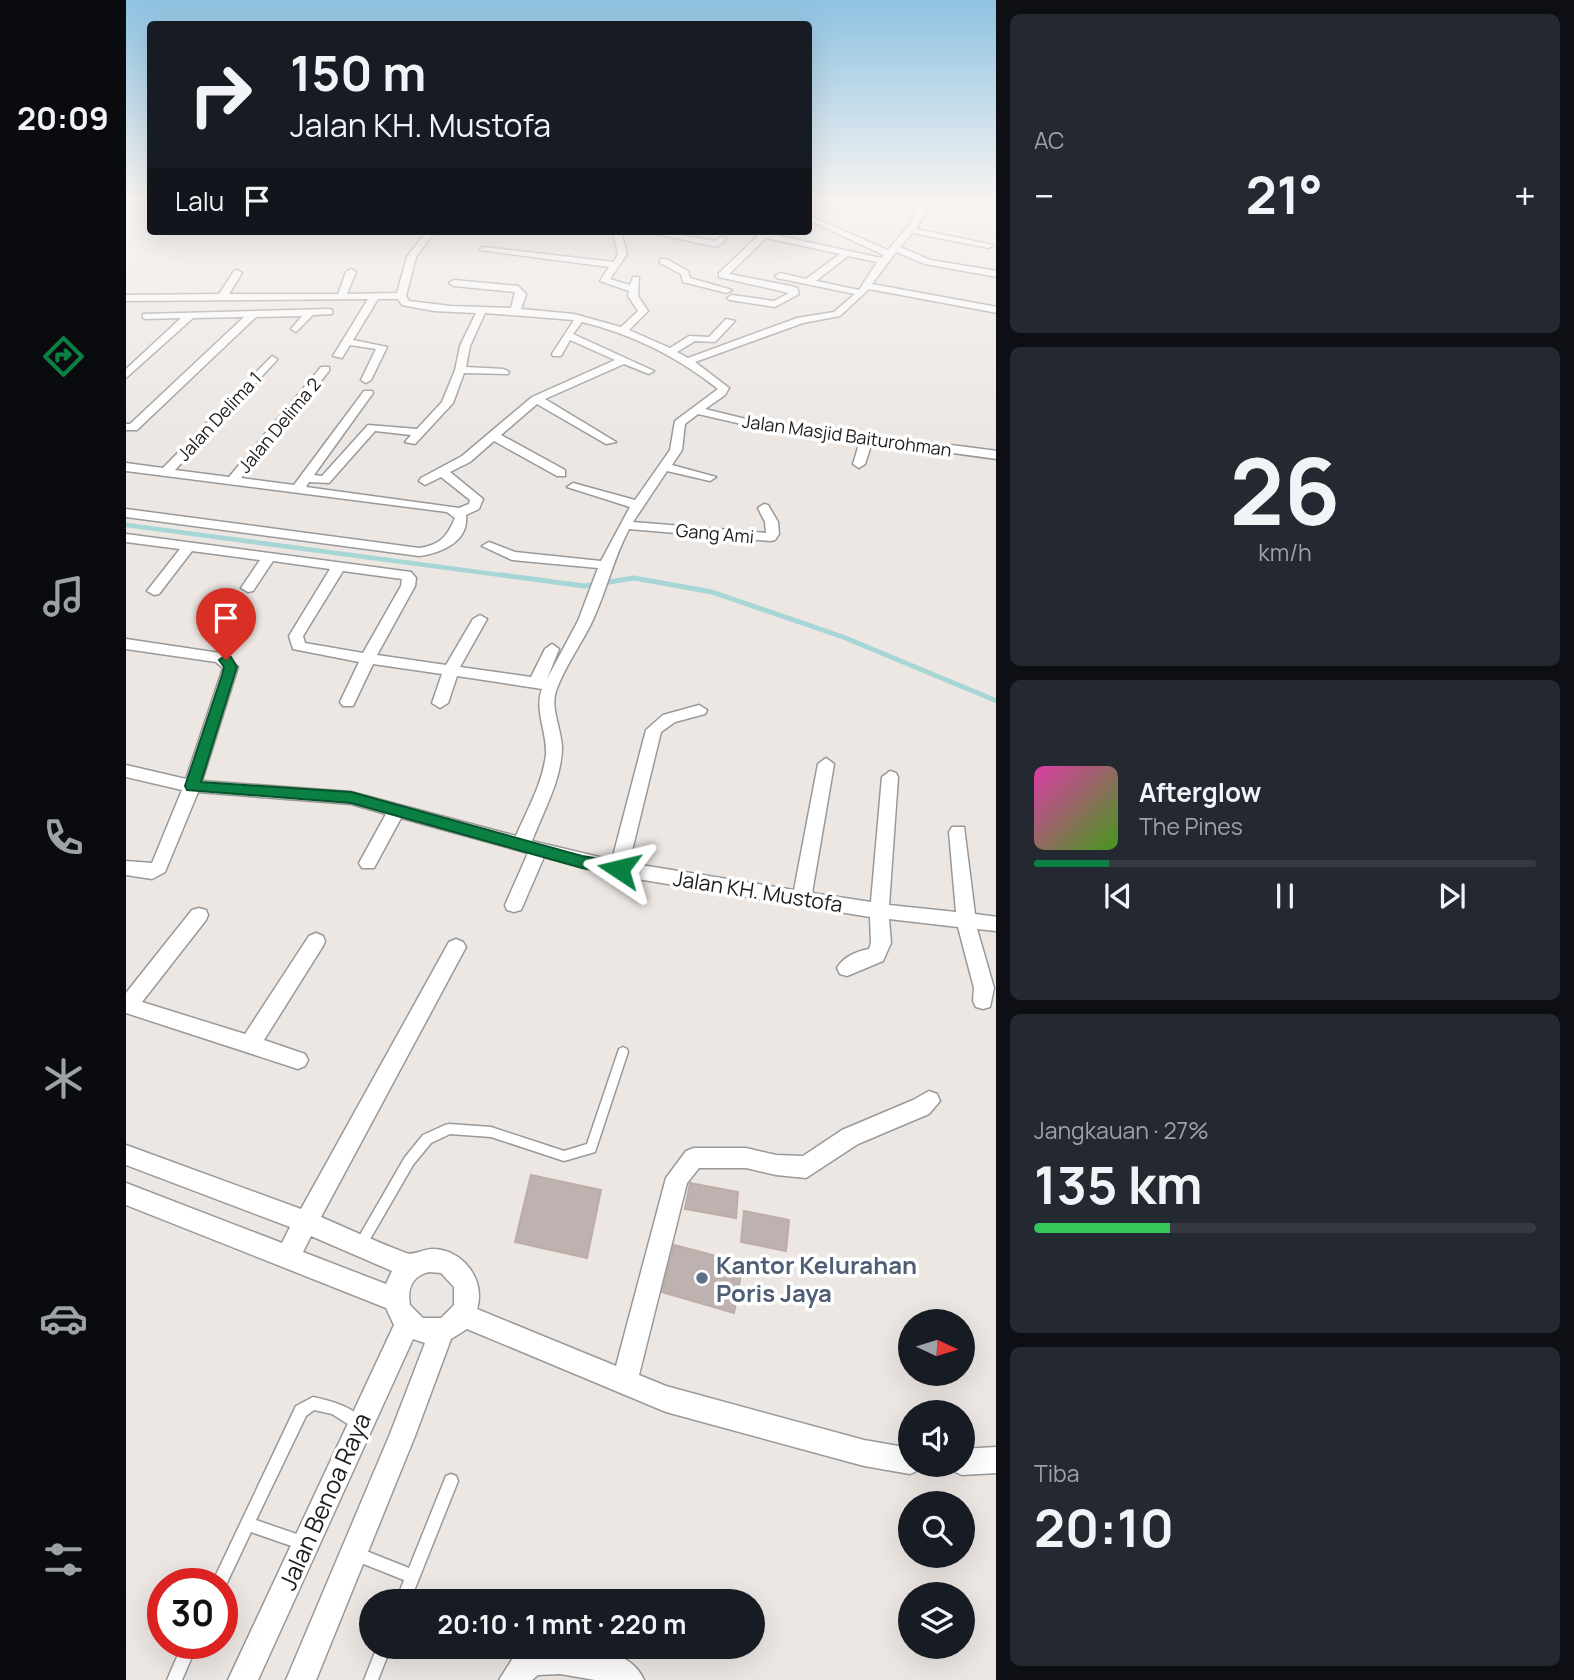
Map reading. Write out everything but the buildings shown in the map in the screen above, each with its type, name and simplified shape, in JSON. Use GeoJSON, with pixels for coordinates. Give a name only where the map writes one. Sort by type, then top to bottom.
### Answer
{"type":"FeatureCollection","features":[{"type":"Feature","properties":{"kind":"street"},"geometry":{"type":"LineString","coordinates":[[222,298],[236,275]]}},
{"type":"Feature","properties":{"kind":"street"},"geometry":{"type":"LineString","coordinates":[[341,297],[350,275]]}},
{"type":"Feature","properties":{"kind":"street"},"geometry":{"type":"LineString","coordinates":[[407,275],[401,296],[405,303],[580,319],[670,352],[724,388],[677,426],[677,446],[626,525],[605,565],[596,591],[544,684]]}},
{"type":"Feature","properties":{"kind":"street"},"geometry":{"type":"LineString","coordinates":[[607,275],[605,281],[635,284],[634,299],[643,310],[634,323],[621,332]]}},
{"type":"Feature","properties":{"kind":"street"},"geometry":{"type":"LineString","coordinates":[[685,275],[686,280],[729,294],[775,304],[784,302],[795,292],[788,288],[724,275]]}},
{"type":"Feature","properties":{"kind":"street"},"geometry":{"type":"LineString","coordinates":[[709,286],[722,275]]}},
{"type":"Feature","properties":{"kind":"street"},"geometry":{"type":"LineString","coordinates":[[774,275],[996,310]]}},
{"type":"Feature","properties":{"kind":"street"},"geometry":{"type":"LineString","coordinates":[[808,282],[817,275]]}},
{"type":"Feature","properties":{"kind":"street"},"geometry":{"type":"LineString","coordinates":[[686,362],[801,320],[833,316],[865,289],[875,275]]}},
{"type":"Feature","properties":{"kind":"street"},"geometry":{"type":"LineString","coordinates":[[454,283],[518,289],[521,293],[515,312]]}},
{"type":"Feature","properties":{"kind":"street"},"geometry":{"type":"LineString","coordinates":[[338,356],[375,296]]}},
{"type":"Feature","properties":{"kind":"street"},"geometry":{"type":"LineString","coordinates":[[126,298],[401,296]]}},
{"type":"Feature","properties":{"kind":"street"},"geometry":{"type":"LineString","coordinates":[[302,483],[325,480],[372,427],[415,438],[447,403],[460,370],[465,346],[482,310]]}},
{"type":"Feature","properties":{"kind":"street"},"geometry":{"type":"LineString","coordinates":[[146,316],[330,312]]}},
{"type":"Feature","properties":{"kind":"street"},"geometry":{"type":"LineString","coordinates":[[296,329],[310,313]]}},
{"type":"Feature","properties":{"kind":"street"},"geometry":{"type":"LineString","coordinates":[[126,375],[191,314]]}},
{"type":"Feature","properties":{"kind":"street"},"geometry":{"type":"LineString","coordinates":[[128,430],[253,314]]}},
{"type":"Feature","properties":{"kind":"street"},"geometry":{"type":"LineString","coordinates":[[557,354],[580,319]]}},
{"type":"Feature","properties":{"kind":"street"},"geometry":{"type":"LineString","coordinates":[[670,352],[693,338],[711,340],[730,321]]}},
{"type":"Feature","properties":{"kind":"street"},"geometry":{"type":"LineString","coordinates":[[568,335],[649,371]]}},
{"type":"Feature","properties":{"kind":"street"},"geometry":{"type":"LineString","coordinates":[[347,342],[382,347],[366,380]]}},
{"type":"Feature","properties":{"kind":"street","name":"Jalan Delima 1"},"geometry":{"type":"LineString","coordinates":[[166,472],[272,359]]}},
{"type":"Feature","properties":{"kind":"street"},"geometry":{"type":"LineString","coordinates":[[425,481],[466,459],[536,399],[624,360]]}},
{"type":"Feature","properties":{"kind":"street","name":"Jalan Delima 2"},"geometry":{"type":"LineString","coordinates":[[233,480],[325,369]]}},
{"type":"Feature","properties":{"kind":"street"},"geometry":{"type":"LineString","coordinates":[[460,370],[504,372]]}},
{"type":"Feature","properties":{"kind":"street"},"geometry":{"type":"LineString","coordinates":[[302,483],[368,393]]}},
{"type":"Feature","properties":{"kind":"street"},"geometry":{"type":"LineString","coordinates":[[536,399],[610,442]]}},
{"type":"Feature","properties":{"kind":"street","name":"Jalan Masjid Baiturohman"},"geometry":{"type":"LineString","coordinates":[[698,411],[746,422],[996,455]]}},
{"type":"Feature","properties":{"kind":"street"},"geometry":{"type":"LineString","coordinates":[[494,436],[561,474]]}},
{"type":"Feature","properties":{"kind":"street"},"geometry":{"type":"LineString","coordinates":[[859,464],[867,438]]}},
{"type":"Feature","properties":{"kind":"street"},"geometry":{"type":"LineString","coordinates":[[126,467],[233,480],[302,483],[450,509],[459,513],[475,506],[477,499],[442,472]]}},
{"type":"Feature","properties":{"kind":"street"},"geometry":{"type":"LineString","coordinates":[[664,467],[710,477]]}},
{"type":"Feature","properties":{"kind":"street"},"geometry":{"type":"LineString","coordinates":[[573,487],[638,505]]}},
{"type":"Feature","properties":{"kind":"street","name":"Gang Ami"},"geometry":{"type":"LineString","coordinates":[[626,525],[770,537],[774,530],[764,508]]}},
{"type":"Feature","properties":{"kind":"street"},"geometry":{"type":"LineString","coordinates":[[126,513],[419,552],[444,547],[452,541],[461,517],[459,513]]}},
{"type":"Feature","properties":{"kind":"street"},"geometry":{"type":"LineString","coordinates":[[126,538],[401,573],[409,578],[408,586],[368,658],[348,702]]}},
{"type":"Feature","properties":{"kind":"street"},"geometry":{"type":"LineString","coordinates":[[154,591],[189,546]]}},
{"type":"Feature","properties":{"kind":"street"},"geometry":{"type":"LineString","coordinates":[[489,547],[512,556],[605,565]]}},
{"type":"Feature","properties":{"kind":"street"},"geometry":{"type":"LineString","coordinates":[[248,588],[269,556]]}},
{"type":"Feature","properties":{"kind":"street"},"geometry":{"type":"LineString","coordinates":[[339,566],[295,642],[298,646],[544,684]]}},
{"type":"Feature","properties":{"kind":"street"},"geometry":{"type":"LineString","coordinates":[[440,703],[451,670],[480,619]]}},
{"type":"Feature","properties":{"kind":"street"},"geometry":{"type":"LineString","coordinates":[[126,644],[220,658],[229,663],[229,675],[192,786],[159,867],[152,872],[126,868]]}},
{"type":"Feature","properties":{"kind":"street"},"geometry":{"type":"LineString","coordinates":[[514,905],[553,760],[554,744],[544,684],[552,649]]}},
{"type":"Feature","properties":{"kind":"street"},"geometry":{"type":"LineString","coordinates":[[619,869],[654,730],[671,717],[699,710]]}},
{"type":"Feature","properties":{"kind":"street"},"geometry":{"type":"LineString","coordinates":[[802,898],[825,764]]}},
{"type":"Feature","properties":{"kind":"street","name":"Jalan KH. Mustofa"},"geometry":{"type":"LineString","coordinates":[[126,771],[192,786],[351,798],[582,862],[879,911],[965,923],[996,924]]}},
{"type":"Feature","properties":{"kind":"street"},"geometry":{"type":"LineString","coordinates":[[847,968],[863,958],[876,955],[881,943],[879,911],[890,777]]}},
{"type":"Feature","properties":{"kind":"street"},"geometry":{"type":"LineString","coordinates":[[368,863],[395,811]]}},
{"type":"Feature","properties":{"kind":"street"},"geometry":{"type":"LineString","coordinates":[[958,832],[965,923],[984,988],[983,1001]]}},
{"type":"Feature","properties":{"kind":"street"},"geometry":{"type":"LineString","coordinates":[[199,915],[127,1005],[298,1060]]}},
{"type":"Feature","properties":{"kind":"street"},"geometry":{"type":"LineString","coordinates":[[250,1044],[316,941]]}},
{"type":"Feature","properties":{"kind":"street"},"geometry":{"type":"LineString","coordinates":[[287,1256],[456,947]]}},
{"type":"Feature","properties":{"kind":"street"},"geometry":{"type":"LineString","coordinates":[[625,1380],[677,1178],[685,1166],[694,1158],[714,1156],[806,1167],[850,1138],[929,1101]]}},
{"type":"Feature","properties":{"kind":"street"},"geometry":{"type":"LineString","coordinates":[[126,1155],[306,1222],[412,1267]]}},
{"type":"Feature","properties":{"kind":"street"},"geometry":{"type":"LineString","coordinates":[[126,1194],[287,1256],[401,1312],[417,1330],[429,1332],[452,1322],[625,1380],[666,1399],[864,1453],[898,1459]]}},
{"type":"Feature","properties":{"kind":"street","name":"Jalan Benoa Raya"},"geometry":{"type":"LineString","coordinates":[[243,1680],[359,1424],[401,1312],[403,1277],[412,1267],[435,1259],[447,1262],[457,1268],[464,1277],[468,1289],[402,1436],[301,1680]]}},
{"type":"Feature","properties":{"kind":"street"},"geometry":{"type":"LineString","coordinates":[[975,1461],[996,1460]]}},
{"type":"Feature","properties":{"kind":"street"},"geometry":{"type":"LineString","coordinates":[[514,1680],[523,1668],[534,1661],[560,1659],[611,1668],[629,1680]]}},
{"type":"Feature","properties":{"kind":"lane"},"geometry":{"type":"LineString","coordinates":[[361,1245],[409,1161],[427,1139],[449,1129],[491,1132],[564,1156],[591,1148],[623,1052]]}},
{"type":"Feature","properties":{"kind":"lane"},"geometry":{"type":"LineString","coordinates":[[227,1568],[301,1411],[313,1403],[325,1405],[359,1424]]}},
{"type":"Feature","properties":{"kind":"lane"},"geometry":{"type":"LineString","coordinates":[[408,1589],[451,1481]]}},
{"type":"Feature","properties":{"kind":"lane"},"geometry":{"type":"LineString","coordinates":[[248,1524],[305,1544]]}},
{"type":"Feature","properties":{"kind":"lane"},"geometry":{"type":"LineString","coordinates":[[353,1553],[413,1577]]}},
{"type":"Feature","properties":{"kind":"lane"},"geometry":{"type":"LineString","coordinates":[[174,1680],[184,1659]]}},
{"type":"Feature","properties":{"kind":"lane"},"geometry":{"type":"LineString","coordinates":[[371,1680],[379,1659]]}},
{"type":"Feature","properties":{"kind":"waterway"},"geometry":{"type":"LineString","coordinates":[[126,525],[515,577]]}},
{"type":"Feature","properties":{"kind":"waterway"},"geometry":{"type":"LineString","coordinates":[[502,575],[584,586],[634,578],[712,592],[843,637],[996,701]]}},
{"type":"Feature","properties":{"kind":"place","name":"Kantor Kelurahan Poris Jaya"},"geometry":{"type":"Point","coordinates":[702,1278]}},
{"type":"Feature","properties":{"kind":"route"},"geometry":{"type":"LineString","coordinates":[[226,660],[231,667],[229,675],[192,786],[351,798],[530,845],[582,862],[619,869]]}}]}
